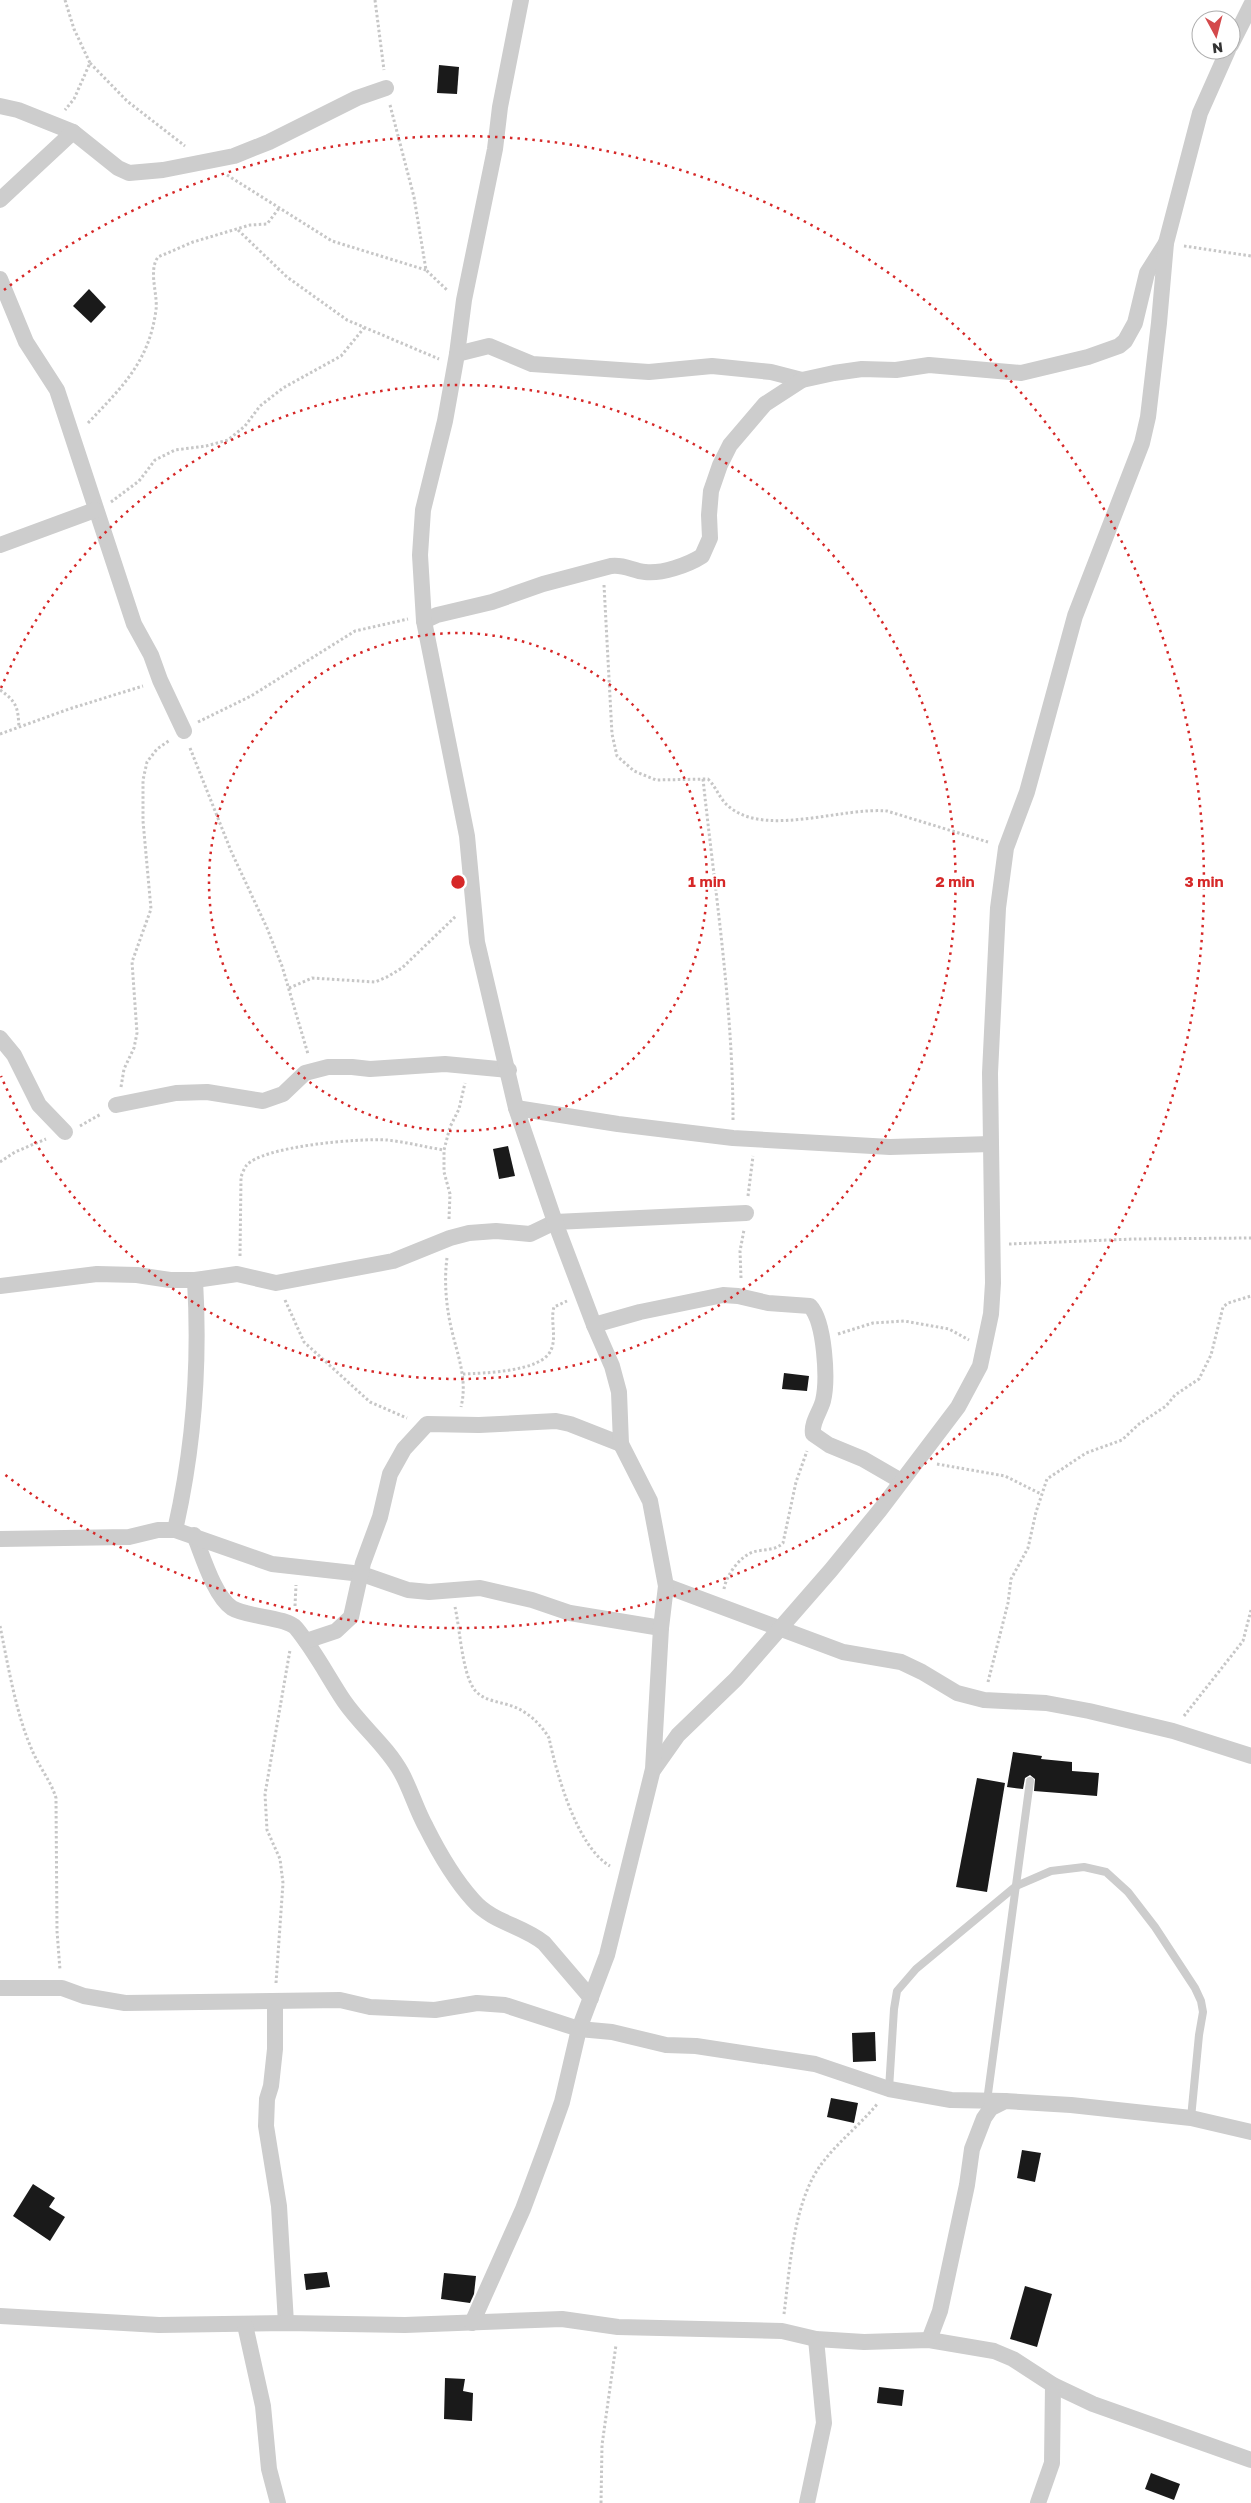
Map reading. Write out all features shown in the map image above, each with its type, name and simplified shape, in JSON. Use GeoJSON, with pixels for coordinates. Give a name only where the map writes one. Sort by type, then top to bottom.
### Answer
{"type":"FeatureCollection","features":[{"type":"Feature","properties":{"kind":"street"},"geometry":{"type":"LineString","coordinates":[[472,2323],[523,2209],[545,2150],[562,2102],[579,2029],[607,1954],[654,1769],[661,1628],[666,1586],[650,1501],[621,1444],[618,1392],[612,1366],[594,1325],[555,1222],[516,1108],[477,942],[467,836],[424,618],[420,555],[423,510],[441,440],[456,359],[464,300],[495,149],[500,107],[521,0]]}},
{"type":"Feature","properties":{"kind":"street"},"geometry":{"type":"LineString","coordinates":[[1241,25],[1251,5]]}},
{"type":"Feature","properties":{"kind":"street"},"geometry":{"type":"LineString","coordinates":[[654,1769],[678,1735],[736,1679],[781,1629],[880,1510],[958,1407],[980,1366],[991,1314],[994,1246],[990,1073],[998,908],[1006,848],[1027,792],[1075,616],[1142,443],[1148,417],[1166,244],[1200,113],[1224,60]]}},
{"type":"Feature","properties":{"kind":"street"},"geometry":{"type":"LineString","coordinates":[[0,106],[18,110],[66,130],[118,168],[129,173],[207,162],[234,156],[269,142],[357,98],[386,88]]}},
{"type":"Feature","properties":{"kind":"street"},"geometry":{"type":"LineString","coordinates":[[0,200],[66,130]]}},
{"type":"Feature","properties":{"kind":"street"},"geometry":{"type":"LineString","coordinates":[[424,618],[492,602],[543,584],[602,568],[618,565],[644,572],[653,572],[702,556],[710,538],[711,491],[730,445],[765,404],[802,380],[862,369],[896,370],[929,365],[1021,373],[1088,357],[1119,346],[1125,341],[1136,323],[1147,273],[1166,244]]}},
{"type":"Feature","properties":{"kind":"street"},"geometry":{"type":"LineString","coordinates":[[0,278],[26,342],[57,390],[134,624],[156,665],[160,680],[184,731]]}},
{"type":"Feature","properties":{"kind":"street"},"geometry":{"type":"LineString","coordinates":[[456,359],[489,346],[532,364],[648,372],[712,366],[771,372],[802,380]]}},
{"type":"Feature","properties":{"kind":"street"},"geometry":{"type":"LineString","coordinates":[[0,545],[95,510]]}},
{"type":"Feature","properties":{"kind":"street"},"geometry":{"type":"LineString","coordinates":[[0,1038],[14,1055],[39,1105],[65,1132]]}},
{"type":"Feature","properties":{"kind":"street"},"geometry":{"type":"LineString","coordinates":[[116,1105],[176,1093],[202,1092],[263,1101],[283,1094],[305,1073],[313,1070],[352,1067],[370,1069],[470,1065],[508,1070]]}},
{"type":"Feature","properties":{"kind":"street"},"geometry":{"type":"LineString","coordinates":[[516,1108],[618,1124],[732,1138],[890,1147],[991,1144]]}},
{"type":"Feature","properties":{"kind":"street"},"geometry":{"type":"LineString","coordinates":[[0,1286],[97,1274],[137,1275],[170,1280],[195,1280],[237,1274],[276,1284],[393,1262],[450,1238],[480,1232],[530,1234],[555,1222],[746,1212]]}},
{"type":"Feature","properties":{"kind":"street"},"geometry":{"type":"LineString","coordinates":[[175,1530],[187,1478],[197,1381],[198,1328],[195,1280]]}},
{"type":"Feature","properties":{"kind":"street"},"geometry":{"type":"LineString","coordinates":[[594,1325],[640,1312],[723,1295],[738,1296],[768,1303],[810,1306],[816,1314],[821,1330],[824,1389],[823,1402],[812,1428],[813,1434],[829,1445],[863,1459],[901,1481]]}},
{"type":"Feature","properties":{"kind":"street"},"geometry":{"type":"LineString","coordinates":[[306,1641],[336,1631],[351,1618],[366,1556],[380,1517],[390,1474],[404,1449],[433,1423],[479,1425],[556,1421],[570,1424],[621,1444]]}},
{"type":"Feature","properties":{"kind":"street"},"geometry":{"type":"LineString","coordinates":[[0,1539],[128,1537],[158,1530],[175,1530],[194,1534],[272,1564],[362,1574],[408,1590],[430,1592],[480,1588],[532,1600],[570,1613],[661,1628]]}},
{"type":"Feature","properties":{"kind":"street"},"geometry":{"type":"LineString","coordinates":[[194,1534],[216,1588],[231,1608],[294,1626],[306,1641],[345,1702],[386,1750],[400,1771],[425,1826],[452,1873],[474,1902],[500,1921],[536,1936],[544,1942],[590,1998]]}},
{"type":"Feature","properties":{"kind":"street"},"geometry":{"type":"LineString","coordinates":[[666,1586],[691,1597],[722,1606],[843,1652],[901,1662],[957,1693],[984,1700],[1046,1703],[1089,1711],[1173,1731],[1251,1756]]}},
{"type":"Feature","properties":{"kind":"street"},"geometry":{"type":"LineString","coordinates":[[0,1988],[62,1988],[84,1996],[125,2003],[340,2000],[370,2007],[435,2010],[477,2003],[505,2006],[579,2029],[612,2032],[666,2045],[696,2046],[815,2064],[889,2089],[951,2100],[1071,2105],[1191,2118],[1251,2132]]}},
{"type":"Feature","properties":{"kind":"street"},"geometry":{"type":"LineString","coordinates":[[275,2001],[275,2049],[271,2086],[267,2099],[266,2126],[279,2206],[286,2323]]}},
{"type":"Feature","properties":{"kind":"street"},"geometry":{"type":"LineString","coordinates":[[929,2340],[940,2311],[967,2185],[972,2149],[984,2118],[991,2108],[1005,2101]]}},
{"type":"Feature","properties":{"kind":"street"},"geometry":{"type":"LineString","coordinates":[[0,2316],[159,2325],[286,2323],[339,2326],[562,2319],[618,2327],[782,2331],[816,2339],[864,2342],[929,2340],[994,2351],[1013,2359],[1053,2385],[1093,2404],[1251,2460]]}},
{"type":"Feature","properties":{"kind":"street"},"geometry":{"type":"LineString","coordinates":[[245,2325],[263,2406],[269,2468],[278,2503]]}},
{"type":"Feature","properties":{"kind":"street"},"geometry":{"type":"LineString","coordinates":[[807,2503],[824,2423],[816,2339]]}},
{"type":"Feature","properties":{"kind":"street"},"geometry":{"type":"LineString","coordinates":[[1038,2503],[1052,2463],[1053,2385]]}},
{"type":"Feature","properties":{"kind":"lane"},"geometry":{"type":"LineString","coordinates":[[987,2101],[1030,1781]]}},
{"type":"Feature","properties":{"kind":"lane"},"geometry":{"type":"LineString","coordinates":[[889,2089],[894,2009],[897,1991],[916,1969],[1016,1886],[1051,1871],[1084,1867],[1106,1872],[1128,1892],[1155,1928],[1195,1988],[1203,2006],[1191,2118]]}},
{"type":"Feature","properties":{"kind":"path"},"geometry":{"type":"LineString","coordinates":[[65,0],[74,29],[90,63],[127,102],[207,162],[332,241],[426,270],[440,285],[464,300]]}},
{"type":"Feature","properties":{"kind":"path"},"geometry":{"type":"LineString","coordinates":[[375,0],[386,88],[414,197],[426,270]]}},
{"type":"Feature","properties":{"kind":"path"},"geometry":{"type":"LineString","coordinates":[[66,130],[66,109],[74,99],[90,63]]}},
{"type":"Feature","properties":{"kind":"path"},"geometry":{"type":"LineString","coordinates":[[74,438],[137,368],[144,354],[156,310],[154,262],[158,257],[193,242],[250,225],[267,224],[280,207]]}},
{"type":"Feature","properties":{"kind":"path"},"geometry":{"type":"LineString","coordinates":[[238,230],[287,277],[347,320],[431,357],[456,359]]}},
{"type":"Feature","properties":{"kind":"path"},"geometry":{"type":"LineString","coordinates":[[1166,244],[1251,256]]}},
{"type":"Feature","properties":{"kind":"path"},"geometry":{"type":"LineString","coordinates":[[95,510],[118,498],[139,481],[155,460],[175,450],[206,446],[228,440],[245,426],[260,406],[284,388],[341,356],[364,328]]}},
{"type":"Feature","properties":{"kind":"path"},"geometry":{"type":"LineString","coordinates":[[602,568],[612,734],[617,756],[634,770],[656,780],[703,779],[713,783],[721,800],[748,818],[815,819],[872,810],[887,811],[1006,848]]}},
{"type":"Feature","properties":{"kind":"path"},"geometry":{"type":"LineString","coordinates":[[0,1162],[15,1152],[88,1123],[116,1105],[124,1069],[134,1048],[137,1033],[132,962],[151,910],[144,821],[143,780],[147,762],[156,749],[184,731],[276,681],[355,631],[424,618]]}},
{"type":"Feature","properties":{"kind":"path"},"geometry":{"type":"LineString","coordinates":[[0,734],[61,711],[160,680]]}},
{"type":"Feature","properties":{"kind":"path"},"geometry":{"type":"LineString","coordinates":[[0,690],[13,699],[16,704],[19,728]]}},
{"type":"Feature","properties":{"kind":"path"},"geometry":{"type":"LineString","coordinates":[[184,731],[230,851],[267,928],[289,988],[313,1070]]}},
{"type":"Feature","properties":{"kind":"path"},"geometry":{"type":"LineString","coordinates":[[703,779],[728,1018],[732,1068],[732,1138]]}},
{"type":"Feature","properties":{"kind":"path"},"geometry":{"type":"LineString","coordinates":[[289,988],[312,978],[375,982],[387,978],[402,968],[436,932],[473,900]]}},
{"type":"Feature","properties":{"kind":"path"},"geometry":{"type":"LineString","coordinates":[[276,1284],[283,1294],[304,1342],[370,1402],[395,1414],[433,1423],[452,1420],[460,1409],[464,1394],[463,1374],[451,1327],[446,1292],[446,1270],[450,1238],[448,1224],[450,1194],[444,1172],[444,1150],[450,1127],[459,1108],[470,1065]]}},
{"type":"Feature","properties":{"kind":"path"},"geometry":{"type":"LineString","coordinates":[[237,1274],[241,1246],[241,1177],[246,1166],[261,1157],[311,1145],[346,1141],[388,1140],[444,1150]]}},
{"type":"Feature","properties":{"kind":"path"},"geometry":{"type":"LineString","coordinates":[[994,1246],[1134,1239],[1251,1238]]}},
{"type":"Feature","properties":{"kind":"path"},"geometry":{"type":"LineString","coordinates":[[463,1374],[521,1368],[544,1358],[551,1351],[554,1307],[584,1296]]}},
{"type":"Feature","properties":{"kind":"path"},"geometry":{"type":"LineString","coordinates":[[984,1700],[1008,1602],[1010,1585],[1028,1548],[1041,1494],[1051,1474],[1086,1453],[1122,1440],[1139,1424],[1166,1406],[1175,1395],[1199,1379],[1211,1355],[1223,1307],[1228,1303],[1251,1296]]}},
{"type":"Feature","properties":{"kind":"path"},"geometry":{"type":"LineString","coordinates":[[821,1330],[831,1335],[873,1323],[904,1321],[949,1329],[968,1340],[987,1337]]}},
{"type":"Feature","properties":{"kind":"path"},"geometry":{"type":"LineString","coordinates":[[722,1606],[728,1576],[745,1556],[776,1548],[783,1543],[796,1482],[813,1434]]}},
{"type":"Feature","properties":{"kind":"path"},"geometry":{"type":"LineString","coordinates":[[920,1457],[936,1464],[1005,1476],[1041,1494]]}},
{"type":"Feature","properties":{"kind":"path"},"geometry":{"type":"LineString","coordinates":[[275,2001],[283,1883],[280,1859],[267,1830],[265,1794],[294,1626],[297,1567]]}},
{"type":"Feature","properties":{"kind":"path"},"geometry":{"type":"LineString","coordinates":[[451,1590],[465,1664],[473,1688],[481,1697],[517,1708],[526,1713],[543,1728],[549,1738],[570,1811],[590,1848],[599,1860],[626,1875]]}},
{"type":"Feature","properties":{"kind":"path"},"geometry":{"type":"LineString","coordinates":[[1173,1731],[1222,1665],[1243,1641],[1251,1610]]}},
{"type":"Feature","properties":{"kind":"path"},"geometry":{"type":"LineString","coordinates":[[0,1626],[9,1672],[31,1748],[42,1772],[52,1784],[56,1798],[58,1931],[62,1988]]}},
{"type":"Feature","properties":{"kind":"path"},"geometry":{"type":"LineString","coordinates":[[782,2331],[799,2216],[809,2185],[822,2163],[869,2114],[889,2089]]}},
{"type":"Feature","properties":{"kind":"path"},"geometry":{"type":"LineString","coordinates":[[601,2503],[602,2445],[618,2327]]}},
{"type":"Feature","properties":{"kind":"building"},"geometry":{"type":"Polygon","coordinates":[[[439,65],[459,67],[457,94],[437,93],[439,65]]]}},
{"type":"Feature","properties":{"kind":"building"},"geometry":{"type":"Polygon","coordinates":[[[89,289],[106,307],[91,323],[73,306],[89,289]]]}},
{"type":"Feature","properties":{"kind":"building"},"geometry":{"type":"Polygon","coordinates":[[[508,1146],[515,1176],[499,1179],[493,1149],[508,1146]]]}},
{"type":"Feature","properties":{"kind":"building"},"geometry":{"type":"Polygon","coordinates":[[[784,1373],[809,1376],[807,1391],[782,1389],[784,1373]]]}},
{"type":"Feature","properties":{"kind":"building"},"geometry":{"type":"Polygon","coordinates":[[[1013,1752],[1042,1756],[1041,1759],[1072,1762],[1072,1771],[1099,1773],[1097,1796],[1034,1791],[1035,1779],[1030,1775],[1025,1778],[1023,1789],[1007,1787],[1013,1752]]]}},
{"type":"Feature","properties":{"kind":"building"},"geometry":{"type":"Polygon","coordinates":[[[977,1778],[1005,1783],[987,1892],[956,1887],[977,1778]]]}},
{"type":"Feature","properties":{"kind":"building"},"geometry":{"type":"Polygon","coordinates":[[[875,2032],[876,2061],[853,2062],[852,2033],[875,2032]]]}},
{"type":"Feature","properties":{"kind":"building"},"geometry":{"type":"Polygon","coordinates":[[[831,2098],[858,2103],[854,2123],[827,2117],[831,2098]]]}},
{"type":"Feature","properties":{"kind":"building"},"geometry":{"type":"Polygon","coordinates":[[[1022,2150],[1041,2153],[1035,2182],[1017,2178],[1022,2150]]]}},
{"type":"Feature","properties":{"kind":"building"},"geometry":{"type":"Polygon","coordinates":[[[33,2184],[55,2198],[49,2207],[65,2217],[50,2241],[13,2216],[33,2184]]]}},
{"type":"Feature","properties":{"kind":"building"},"geometry":{"type":"Polygon","coordinates":[[[327,2272],[330,2287],[306,2290],[304,2274],[327,2272]]]}},
{"type":"Feature","properties":{"kind":"building"},"geometry":{"type":"Polygon","coordinates":[[[444,2273],[476,2276],[474,2294],[470,2303],[441,2299],[444,2273]]]}},
{"type":"Feature","properties":{"kind":"building"},"geometry":{"type":"Polygon","coordinates":[[[1025,2286],[1052,2294],[1037,2347],[1010,2339],[1025,2286]]]}},
{"type":"Feature","properties":{"kind":"building"},"geometry":{"type":"Polygon","coordinates":[[[445,2378],[465,2379],[463,2391],[473,2393],[472,2421],[444,2419],[445,2378]]]}},
{"type":"Feature","properties":{"kind":"building"},"geometry":{"type":"Polygon","coordinates":[[[879,2387],[904,2390],[902,2406],[877,2403],[879,2387]]]}},
{"type":"Feature","properties":{"kind":"building"},"geometry":{"type":"Polygon","coordinates":[[[1151,2473],[1180,2484],[1174,2500],[1145,2489],[1151,2473]]]}}]}
